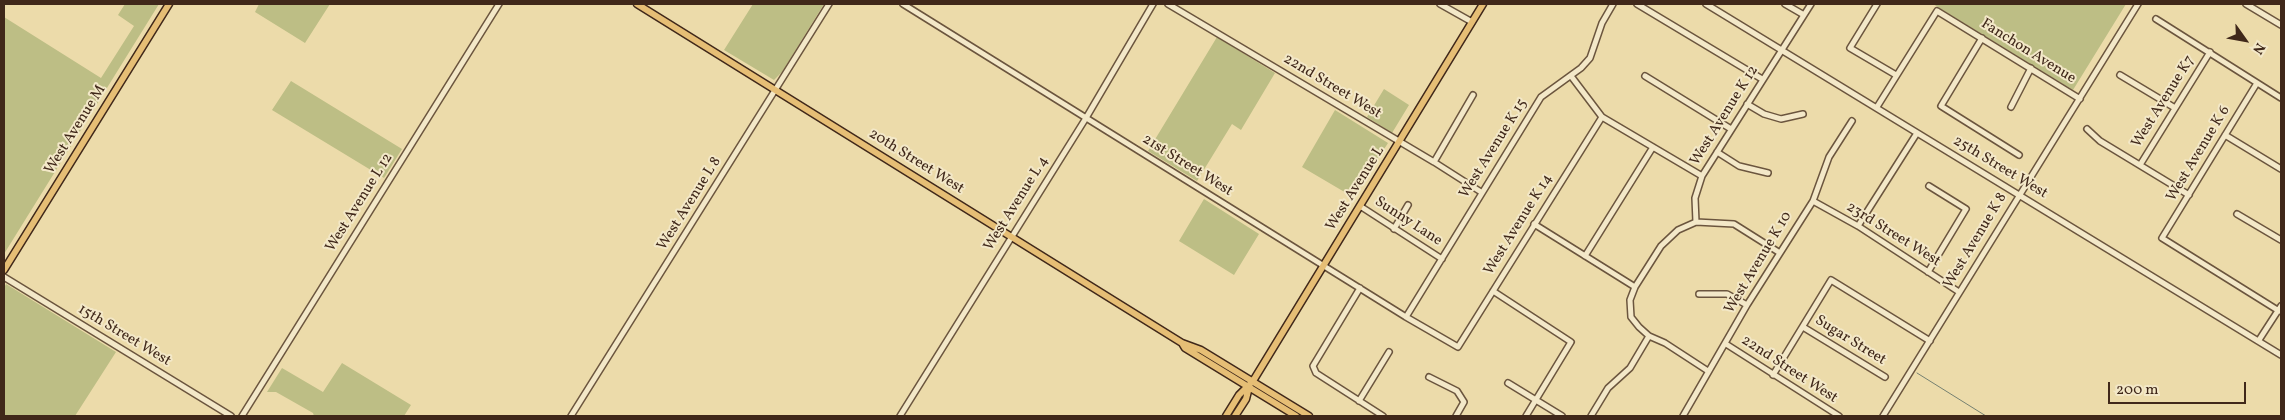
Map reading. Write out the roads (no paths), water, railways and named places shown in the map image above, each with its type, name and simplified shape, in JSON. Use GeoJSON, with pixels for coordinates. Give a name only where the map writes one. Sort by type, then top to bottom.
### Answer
{"type":"FeatureCollection","features":[{"type":"Feature","properties":{"kind":"main road","name":"West Avenue M"},"geometry":{"type":"LineString","coordinates":[[4,270],[169,4]]}},
{"type":"Feature","properties":{"kind":"main road","name":"20th Street West"},"geometry":{"type":"LineString","coordinates":[[637,4],[1182,343],[1201,350],[1296,416]]}},
{"type":"Feature","properties":{"kind":"main road","name":"West Avenue L"},"geometry":{"type":"LineString","coordinates":[[1235,416],[1246,399],[1251,384],[1483,4]]}},
{"type":"Feature","properties":{"kind":"main road","name":"20th Street West"},"geometry":{"type":"LineString","coordinates":[[1251,384],[1309,416]]}},
{"type":"Feature","properties":{"kind":"main road","name":"West Avenue L"},"geometry":{"type":"LineString","coordinates":[[1226,416],[1239,395],[1251,384]]}},
{"type":"Feature","properties":{"kind":"street","name":"West Avenue L 12"},"geometry":{"type":"LineString","coordinates":[[242,416],[499,4]]}},
{"type":"Feature","properties":{"kind":"street","name":"West Avenue L 8"},"geometry":{"type":"LineString","coordinates":[[571,416],[829,4]]}},
{"type":"Feature","properties":{"kind":"street","name":"21st Street West"},"geometry":{"type":"LineString","coordinates":[[903,4],[1406,317],[1458,347]]}},
{"type":"Feature","properties":{"kind":"street","name":"West Avenue L 4"},"geometry":{"type":"LineString","coordinates":[[900,416],[1086,118],[1153,4]]}},
{"type":"Feature","properties":{"kind":"street","name":"22nd Street West"},"geometry":{"type":"LineString","coordinates":[[1168,4],[1434,162],[1481,192]]}},
{"type":"Feature","properties":{"kind":"street"},"geometry":{"type":"LineString","coordinates":[[1440,4],[1472,22]]}},
{"type":"Feature","properties":{"kind":"street","name":"West Avenue K 15"},"geometry":{"type":"LineString","coordinates":[[1406,317],[1541,97],[1571,76],[1590,58],[1602,23],[1613,4]]}},
{"type":"Feature","properties":{"kind":"street"},"geometry":{"type":"LineString","coordinates":[[1637,4],[1762,80]]}},
{"type":"Feature","properties":{"kind":"street","name":"25th Street West"},"geometry":{"type":"LineString","coordinates":[[1706,4],[2281,355]]}},
{"type":"Feature","properties":{"kind":"street"},"geometry":{"type":"LineString","coordinates":[[1785,4],[1804,15]]}},
{"type":"Feature","properties":{"kind":"street","name":"West Avenue K 12"},"geometry":{"type":"LineString","coordinates":[[1696,222],[1695,198],[1702,176],[1811,4]]}},
{"type":"Feature","properties":{"kind":"street"},"geometry":{"type":"LineString","coordinates":[[1877,4],[1850,48],[1896,75],[1877,107]]}},
{"type":"Feature","properties":{"kind":"street","name":"West Avenue K 8"},"geometry":{"type":"LineString","coordinates":[[1883,416],[2138,4]]}},
{"type":"Feature","properties":{"kind":"street"},"geometry":{"type":"LineString","coordinates":[[2246,4],[2280,23]]}},
{"type":"Feature","properties":{"kind":"street","name":"Fanchon Avenue"},"geometry":{"type":"LineString","coordinates":[[1896,75],[1936,11],[2080,99]]}},
{"type":"Feature","properties":{"kind":"street"},"geometry":{"type":"LineString","coordinates":[[2156,19],[2281,98]]}},
{"type":"Feature","properties":{"kind":"street"},"geometry":{"type":"LineString","coordinates":[[1982,38],[1941,106],[2019,155]]}},
{"type":"Feature","properties":{"kind":"street","name":"West Avenue K7"},"geometry":{"type":"LineString","coordinates":[[2140,165],[2210,52]]}},
{"type":"Feature","properties":{"kind":"street"},"geometry":{"type":"LineString","coordinates":[[2010,106],[2031,68]]}},
{"type":"Feature","properties":{"kind":"street"},"geometry":{"type":"LineString","coordinates":[[2120,75],[2175,108]]}},
{"type":"Feature","properties":{"kind":"street"},"geometry":{"type":"LineString","coordinates":[[1571,76],[1602,117],[1702,176]]}},
{"type":"Feature","properties":{"kind":"street"},"geometry":{"type":"LineString","coordinates":[[1644,76],[1731,129]]}},
{"type":"Feature","properties":{"kind":"street","name":"West Avenue K 6"},"geometry":{"type":"LineString","coordinates":[[2257,83],[2162,238],[2280,308]]}},
{"type":"Feature","properties":{"kind":"street"},"geometry":{"type":"LineString","coordinates":[[1434,162],[1473,95]]}},
{"type":"Feature","properties":{"kind":"street"},"geometry":{"type":"LineString","coordinates":[[1747,104],[1764,114],[1781,119],[1803,114]]}},
{"type":"Feature","properties":{"kind":"street","name":"West Avenue K 14"},"geometry":{"type":"LineString","coordinates":[[1458,347],[1602,117]]}},
{"type":"Feature","properties":{"kind":"street","name":"West Avenue K 10"},"geometry":{"type":"LineString","coordinates":[[1683,416],[1747,305],[1813,201],[1829,157],[1852,121]]}},
{"type":"Feature","properties":{"kind":"street"},"geometry":{"type":"LineString","coordinates":[[2087,129],[2100,141],[2189,195]]}},
{"type":"Feature","properties":{"kind":"street"},"geometry":{"type":"LineString","coordinates":[[1858,226],[1917,132]]}},
{"type":"Feature","properties":{"kind":"street"},"geometry":{"type":"LineString","coordinates":[[2226,135],[2281,169]]}},
{"type":"Feature","properties":{"kind":"street"},"geometry":{"type":"LineString","coordinates":[[1585,256],[1653,147]]}},
{"type":"Feature","properties":{"kind":"street"},"geometry":{"type":"LineString","coordinates":[[1717,152],[1739,166],[1768,173]]}},
{"type":"Feature","properties":{"kind":"street"},"geometry":{"type":"LineString","coordinates":[[1928,272],[1966,209],[1929,186]]}},
{"type":"Feature","properties":{"kind":"street","name":"23rd Street West"},"geometry":{"type":"LineString","coordinates":[[1813,201],[1858,226],[1959,292]]}},
{"type":"Feature","properties":{"kind":"street"},"geometry":{"type":"LineString","coordinates":[[1394,229],[1408,205]]}},
{"type":"Feature","properties":{"kind":"street","name":"Sunny Lane"},"geometry":{"type":"LineString","coordinates":[[1360,206],[1442,259]]}},
{"type":"Feature","properties":{"kind":"street"},"geometry":{"type":"LineString","coordinates":[[2237,214],[2281,240]]}},
{"type":"Feature","properties":{"kind":"street"},"geometry":{"type":"LineString","coordinates":[[1708,370],[1665,343],[1649,336],[1632,317],[1630,300],[1661,246],[1678,230],[1696,222],[1734,224],[1780,253]]}},
{"type":"Feature","properties":{"kind":"street"},"geometry":{"type":"LineString","coordinates":[[1534,224],[1636,287]]}},
{"type":"Feature","properties":{"kind":"street","name":"15th Street West"},"geometry":{"type":"LineString","coordinates":[[4,277],[230,416]]}},
{"type":"Feature","properties":{"kind":"street"},"geometry":{"type":"LineString","coordinates":[[1773,375],[1831,280],[1930,341]]}},
{"type":"Feature","properties":{"kind":"street"},"geometry":{"type":"LineString","coordinates":[[1360,288],[1313,366],[1316,373],[1383,416]]}},
{"type":"Feature","properties":{"kind":"street"},"geometry":{"type":"LineString","coordinates":[[1493,291],[1571,342],[1526,416]]}},
{"type":"Feature","properties":{"kind":"street"},"geometry":{"type":"LineString","coordinates":[[1699,294],[1728,294],[1747,305]]}},
{"type":"Feature","properties":{"kind":"street"},"geometry":{"type":"LineString","coordinates":[[2259,340],[2280,308]]}},
{"type":"Feature","properties":{"kind":"street","name":"Sugar Street"},"geometry":{"type":"LineString","coordinates":[[1803,326],[1884,377]]}},
{"type":"Feature","properties":{"kind":"street"},"geometry":{"type":"LineString","coordinates":[[1594,415],[1608,388],[1630,368],[1649,336]]}},
{"type":"Feature","properties":{"kind":"street","name":"22nd Street West"},"geometry":{"type":"LineString","coordinates":[[1726,344],[1839,416]]}},
{"type":"Feature","properties":{"kind":"street"},"geometry":{"type":"LineString","coordinates":[[1359,401],[1389,352]]}},
{"type":"Feature","properties":{"kind":"street"},"geometry":{"type":"LineString","coordinates":[[1429,377],[1457,391],[1464,402],[1456,416]]}},
{"type":"Feature","properties":{"kind":"street"},"geometry":{"type":"LineString","coordinates":[[1508,383],[1562,416]]}},
{"type":"Feature","properties":{"kind":"waterway"},"geometry":{"type":"LineString","coordinates":[[1917,373],[1986,416]]}}]}
